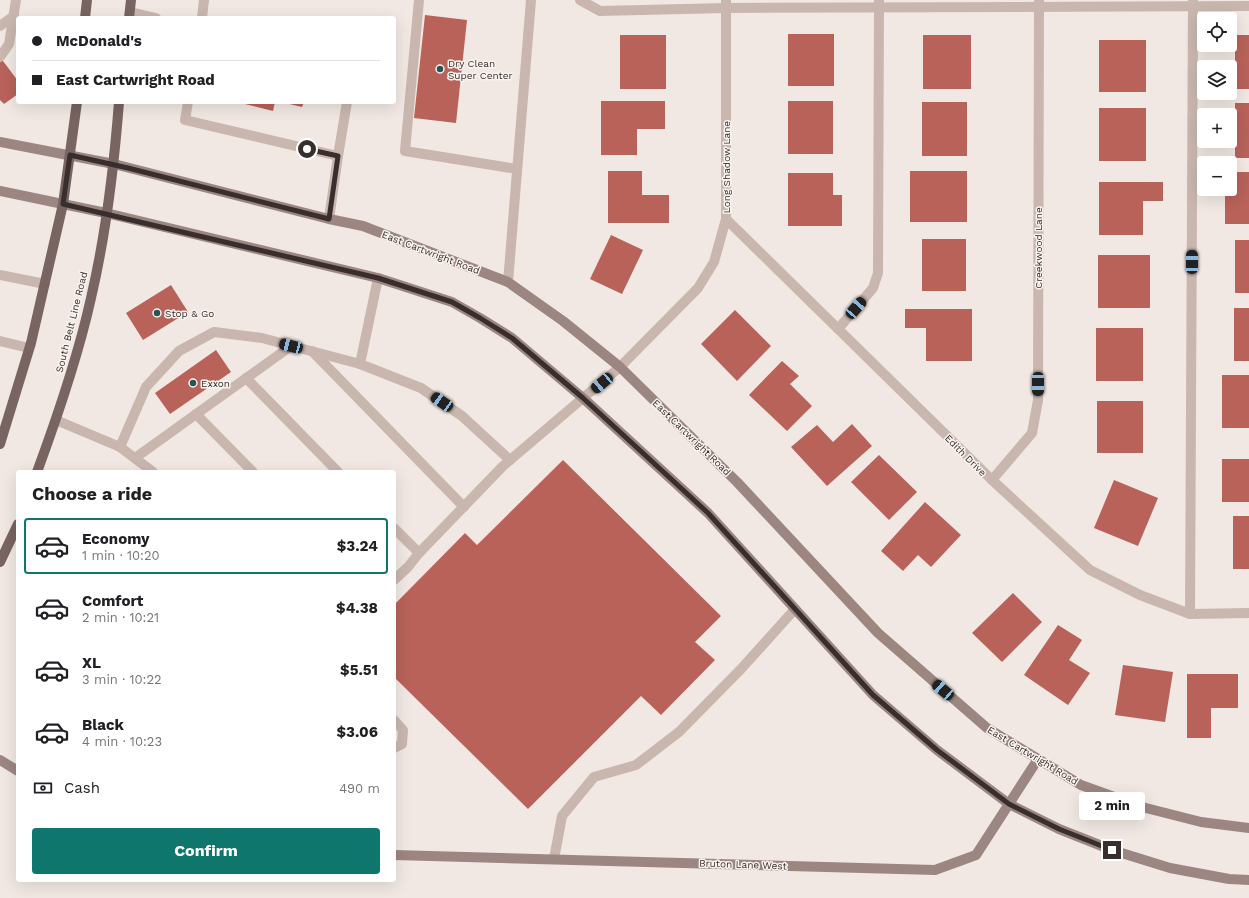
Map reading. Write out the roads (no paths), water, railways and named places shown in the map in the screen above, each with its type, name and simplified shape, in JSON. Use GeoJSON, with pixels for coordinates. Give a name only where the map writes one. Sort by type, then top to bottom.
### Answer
{"type":"FeatureCollection","features":[{"type":"Feature","properties":{"kind":"main road"},"geometry":{"type":"LineString","coordinates":[[85,16],[87,0]]}},
{"type":"Feature","properties":{"kind":"main road"},"geometry":{"type":"LineString","coordinates":[[130,15],[131,0]]}},
{"type":"Feature","properties":{"kind":"main road"},"geometry":{"type":"LineString","coordinates":[[1,441],[29,348],[63,204],[77,104]]}},
{"type":"Feature","properties":{"kind":"main road","name":"South Belt Line Road"},"geometry":{"type":"LineString","coordinates":[[38,470],[56,420],[92,298],[114,164],[119,104]]}},
{"type":"Feature","properties":{"kind":"main road","name":"East Cartwright Road"},"geometry":{"type":"LineString","coordinates":[[0,142],[114,164],[329,219],[363,226],[508,282],[563,321],[620,367],[738,482],[878,633],[987,728],[1081,785],[1142,807],[1201,822],[1249,828]]}},
{"type":"Feature","properties":{"kind":"main road"},"geometry":{"type":"LineString","coordinates":[[0,191],[106,213],[378,278],[452,302],[512,338],[583,398],[708,513],[873,695],[937,750],[1009,804],[1059,829],[1112,850],[1170,868],[1229,879],[1249,880]]}},
{"type":"Feature","properties":{"kind":"main road"},"geometry":{"type":"LineString","coordinates":[[0,562],[16,528]]}},
{"type":"Feature","properties":{"kind":"main road","name":"Bruton Lane West"},"geometry":{"type":"LineString","coordinates":[[396,855],[935,870],[976,855],[1038,759]]}},
{"type":"Feature","properties":{"kind":"main road"},"geometry":{"type":"LineString","coordinates":[[0,760],[16,770]]}},
{"type":"Feature","properties":{"kind":"street"},"geometry":{"type":"LineString","coordinates":[[0,57],[13,46],[16,0]]}},
{"type":"Feature","properties":{"kind":"street"},"geometry":{"type":"LineString","coordinates":[[202,16],[204,0]]}},
{"type":"Feature","properties":{"kind":"street"},"geometry":{"type":"LineString","coordinates":[[419,0],[405,151],[517,169]]}},
{"type":"Feature","properties":{"kind":"street"},"geometry":{"type":"LineString","coordinates":[[508,282],[531,0]]}},
{"type":"Feature","properties":{"kind":"street"},"geometry":{"type":"LineString","coordinates":[[580,0],[600,11],[726,4],[1193,3],[1249,6]]}},
{"type":"Feature","properties":{"kind":"street"},"geometry":{"type":"LineString","coordinates":[[1190,614],[1193,3]]}},
{"type":"Feature","properties":{"kind":"street","name":"Long Shadow Lane"},"geometry":{"type":"LineString","coordinates":[[396,578],[510,460],[620,367],[698,288],[714,262],[726,219],[726,4]]}},
{"type":"Feature","properties":{"kind":"street"},"geometry":{"type":"LineString","coordinates":[[838,329],[873,288],[878,272],[879,4]]}},
{"type":"Feature","properties":{"kind":"street","name":"Creekwood Lane"},"geometry":{"type":"LineString","coordinates":[[992,480],[1032,433],[1038,400],[1038,4]]}},
{"type":"Feature","properties":{"kind":"street"},"geometry":{"type":"LineString","coordinates":[[0,26],[14,16]]}},
{"type":"Feature","properties":{"kind":"street"},"geometry":{"type":"LineString","coordinates":[[188,104],[185,120],[338,156]]}},
{"type":"Feature","properties":{"kind":"street"},"geometry":{"type":"LineString","coordinates":[[329,219],[347,104]]}},
{"type":"Feature","properties":{"kind":"street","name":"Edith Drive"},"geometry":{"type":"LineString","coordinates":[[726,219],[992,480],[1090,570],[1140,595],[1190,614],[1249,613]]}},
{"type":"Feature","properties":{"kind":"street"},"geometry":{"type":"LineString","coordinates":[[0,275],[45,284]]}},
{"type":"Feature","properties":{"kind":"street"},"geometry":{"type":"LineString","coordinates":[[360,364],[378,278]]}},
{"type":"Feature","properties":{"kind":"street"},"geometry":{"type":"LineString","coordinates":[[120,447],[146,388],[179,351],[214,332],[262,338],[312,351],[360,364],[421,388],[462,416],[510,460]]}},
{"type":"Feature","properties":{"kind":"street"},"geometry":{"type":"LineString","coordinates":[[0,341],[29,348]]}},
{"type":"Feature","properties":{"kind":"street"},"geometry":{"type":"LineString","coordinates":[[135,458],[291,346]]}},
{"type":"Feature","properties":{"kind":"street"},"geometry":{"type":"LineString","coordinates":[[312,351],[464,507]]}},
{"type":"Feature","properties":{"kind":"street"},"geometry":{"type":"LineString","coordinates":[[246,378],[336,470]]}},
{"type":"Feature","properties":{"kind":"street"},"geometry":{"type":"LineString","coordinates":[[196,414],[251,470]]}},
{"type":"Feature","properties":{"kind":"street"},"geometry":{"type":"LineString","coordinates":[[56,420],[120,447],[149,470]]}},
{"type":"Feature","properties":{"kind":"street"},"geometry":{"type":"LineString","coordinates":[[396,530],[419,553]]}},
{"type":"Feature","properties":{"kind":"street"},"geometry":{"type":"LineString","coordinates":[[554,859],[562,816],[594,777],[636,765],[679,732],[741,669],[795,609]]}},
{"type":"Feature","properties":{"kind":"street"},"geometry":{"type":"LineString","coordinates":[[396,722],[403,730],[402,744],[396,747]]}},
{"type":"Feature","properties":{"kind":"place","name":"Dry Clean Super Center"},"geometry":{"type":"Point","coordinates":[440,69]}},
{"type":"Feature","properties":{"kind":"place","name":"Stop & Go"},"geometry":{"type":"Point","coordinates":[157,313]}},
{"type":"Feature","properties":{"kind":"place","name":"Exxon"},"geometry":{"type":"Point","coordinates":[193,383]}}]}
